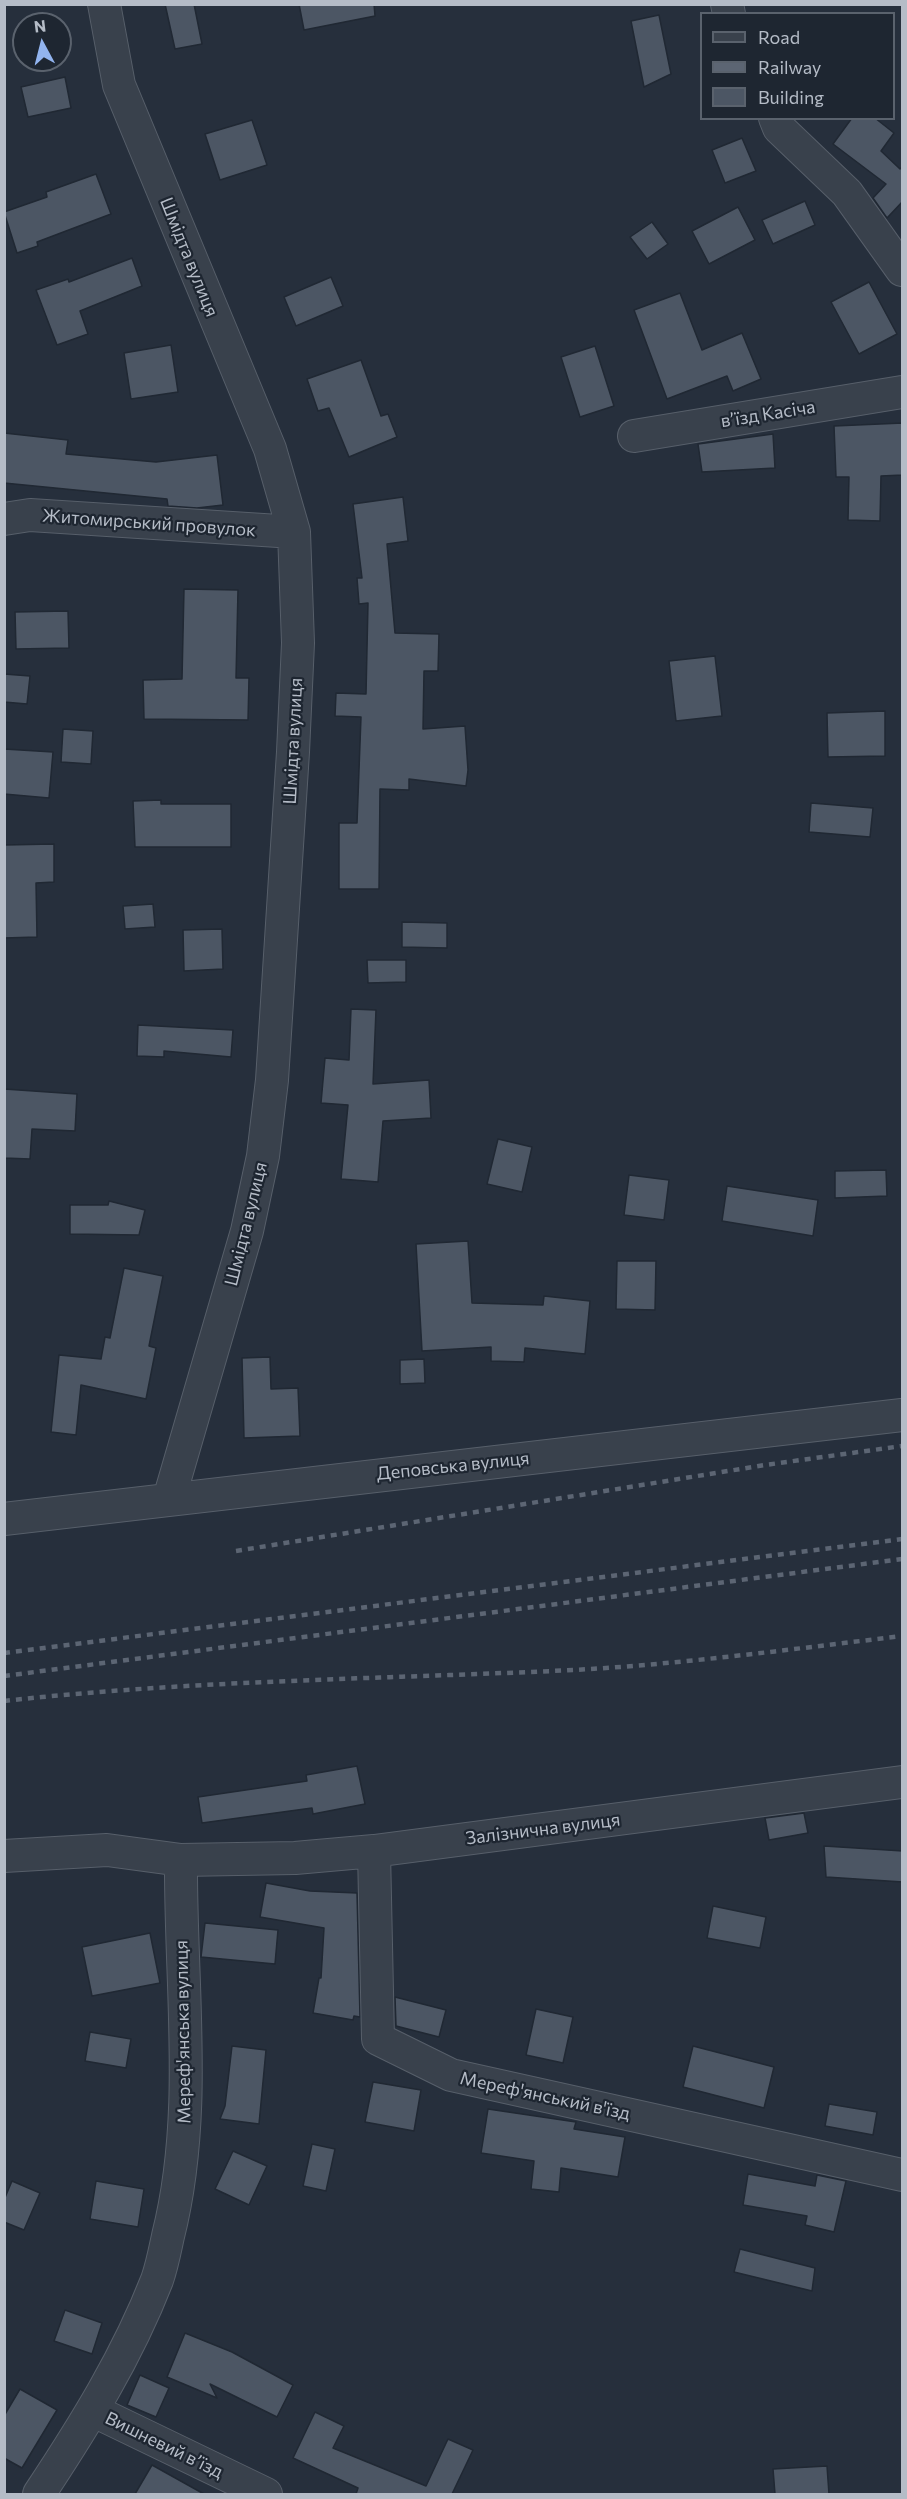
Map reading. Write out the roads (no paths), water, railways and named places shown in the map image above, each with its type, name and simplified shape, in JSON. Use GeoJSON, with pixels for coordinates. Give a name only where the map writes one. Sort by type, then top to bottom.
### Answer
{"type":"FeatureCollection","features":[{"type":"Feature","properties":{"kind":"street","name":"Шмідта вулиця"},"geometry":{"type":"LineString","coordinates":[[104,4],[119,86],[270,449],[294,532],[298,643],[293,752],[272,1080],[263,1156],[247,1231],[169,1498]]}},
{"type":"Feature","properties":{"kind":"street"},"geometry":{"type":"LineString","coordinates":[[776,120],[779,128],[847,193],[903,270]]}},
{"type":"Feature","properties":{"kind":"street","name":"в’їзд Касіча"},"geometry":{"type":"LineString","coordinates":[[634,436],[903,392]]}},
{"type":"Feature","properties":{"kind":"street","name":"Житомирський провулок"},"geometry":{"type":"LineString","coordinates":[[4,519],[30,515],[294,532]]}},
{"type":"Feature","properties":{"kind":"street","name":"Деповська вулиця"},"geometry":{"type":"LineString","coordinates":[[4,1519],[169,1498],[903,1415]]}},
{"type":"Feature","properties":{"kind":"street","name":"Залізнична вулиця"},"geometry":{"type":"LineString","coordinates":[[4,1856],[107,1851],[182,1860],[295,1858],[374,1851],[903,1782]]}},
{"type":"Feature","properties":{"kind":"street","name":"Мереф'янський в'їзд"},"geometry":{"type":"LineString","coordinates":[[374,1851],[378,2039],[451,2075],[903,2175]]}},
{"type":"Feature","properties":{"kind":"street","name":"Мереф'янська вулиця"},"geometry":{"type":"LineString","coordinates":[[39,2494],[94,2411],[126,2350],[158,2278],[174,2214],[182,2157],[186,2102],[181,1926],[182,1860]]}},
{"type":"Feature","properties":{"kind":"street","name":"Вишневий в’їзд"},"geometry":{"type":"LineString","coordinates":[[94,2411],[266,2494]]}},
{"type":"Feature","properties":{"kind":"railway"},"geometry":{"type":"LineString","coordinates":[[236,1551],[765,1465],[902,1446]]}},
{"type":"Feature","properties":{"kind":"railway"},"geometry":{"type":"LineString","coordinates":[[4,1653],[902,1539]]}},
{"type":"Feature","properties":{"kind":"railway"},"geometry":{"type":"LineString","coordinates":[[4,1676],[902,1559]]}},
{"type":"Feature","properties":{"kind":"railway"},"geometry":{"type":"LineString","coordinates":[[4,1701],[217,1684],[574,1670],[738,1656],[902,1636]]}}]}
